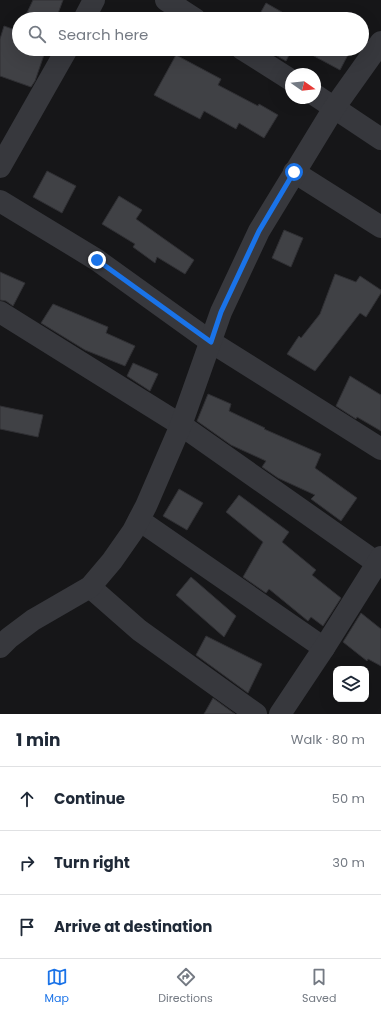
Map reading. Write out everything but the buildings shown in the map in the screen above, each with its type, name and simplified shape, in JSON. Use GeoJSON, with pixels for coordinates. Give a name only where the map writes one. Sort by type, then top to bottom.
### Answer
{"type":"FeatureCollection","features":[{"type":"Feature","properties":{"kind":"street"},"geometry":{"type":"LineString","coordinates":[[88,12],[94,0]]}},
{"type":"Feature","properties":{"kind":"street"},"geometry":{"type":"LineString","coordinates":[[166,0],[184,12]]}},
{"type":"Feature","properties":{"kind":"street"},"geometry":{"type":"LineString","coordinates":[[0,647],[8,638],[33,620],[90,587],[112,561],[133,531],[146,506],[181,425],[221,312],[259,231],[334,108],[381,42]]}},
{"type":"Feature","properties":{"kind":"street"},"geometry":{"type":"LineString","coordinates":[[0,167],[63,56]]}},
{"type":"Feature","properties":{"kind":"street"},"geometry":{"type":"LineString","coordinates":[[253,56],[285,76]]}},
{"type":"Feature","properties":{"kind":"street"},"geometry":{"type":"LineString","coordinates":[[321,100],[381,139]]}},
{"type":"Feature","properties":{"kind":"street"},"geometry":{"type":"LineString","coordinates":[[294,172],[381,227]]}},
{"type":"Feature","properties":{"kind":"street"},"geometry":{"type":"LineString","coordinates":[[0,201],[97,260],[211,342],[381,449]]}},
{"type":"Feature","properties":{"kind":"street"},"geometry":{"type":"LineString","coordinates":[[0,312],[181,425],[379,560],[324,648],[280,714]]}},
{"type":"Feature","properties":{"kind":"street"},"geometry":{"type":"LineString","coordinates":[[139,520],[324,648]]}},
{"type":"Feature","properties":{"kind":"street"},"geometry":{"type":"LineString","coordinates":[[90,587],[139,630],[256,714]]}},
{"type":"Feature","properties":{"kind":"route"},"geometry":{"type":"LineString","coordinates":[[97,260],[211,342],[221,312],[259,231],[294,172]]}}]}
